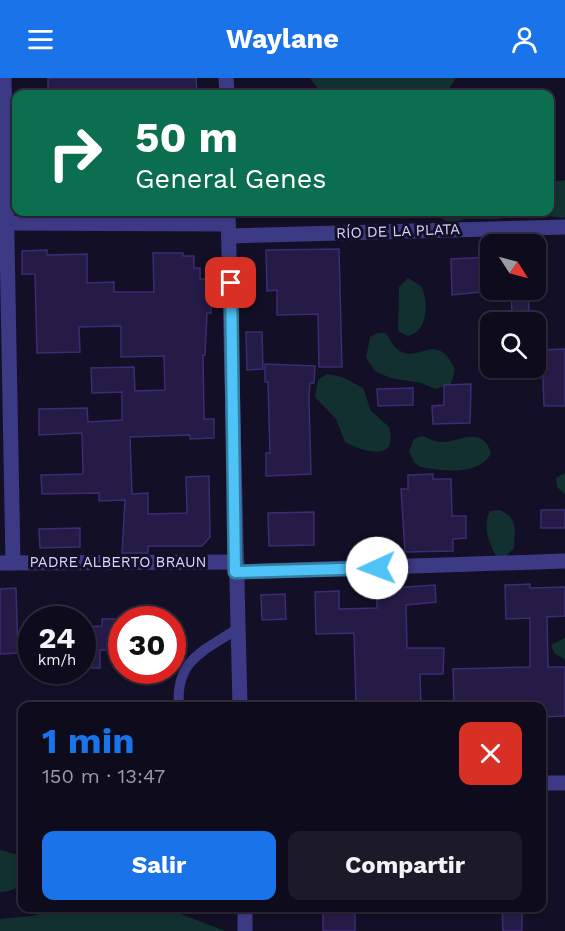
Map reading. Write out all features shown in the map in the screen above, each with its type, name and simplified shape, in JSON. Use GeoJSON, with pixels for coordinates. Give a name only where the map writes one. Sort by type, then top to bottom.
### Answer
{"type":"FeatureCollection","features":[{"type":"Feature","properties":{"kind":"street"},"geometry":{"type":"LineString","coordinates":[[4,78],[3,223],[7,563]]}},
{"type":"Feature","properties":{"kind":"street","name":"RÍO DE LA PLATA"},"geometry":{"type":"LineString","coordinates":[[3,223],[565,227]]}},
{"type":"Feature","properties":{"kind":"street"},"geometry":{"type":"LineString","coordinates":[[229,224],[240,702]]}},
{"type":"Feature","properties":{"kind":"street","name":"PADRE ALBERTO BRAUN"},"geometry":{"type":"LineString","coordinates":[[7,563],[236,567],[565,561]]}},
{"type":"Feature","properties":{"kind":"street"},"geometry":{"type":"LineString","coordinates":[[546,783],[565,783]]}},
{"type":"Feature","properties":{"kind":"street"},"geometry":{"type":"LineString","coordinates":[[245,912],[245,931]]}},
{"type":"Feature","properties":{"kind":"lane"},"geometry":{"type":"LineString","coordinates":[[179,702],[178,688],[194,657],[237,629]]}},
{"type":"Feature","properties":{"kind":"green space"},"geometry":{"type":"Polygon","coordinates":[[[310,78],[456,78],[448,90],[319,90],[310,78]]]}},
{"type":"Feature","properties":{"kind":"green space"},"geometry":{"type":"Polygon","coordinates":[[[565,180],[565,217],[563,218],[547,216],[554,216],[554,182],[565,180]]]}},
{"type":"Feature","properties":{"kind":"green space"},"geometry":{"type":"Polygon","coordinates":[[[438,216],[511,216],[499,219],[466,219],[450,223],[438,216]]]}},
{"type":"Feature","properties":{"kind":"green space"},"geometry":{"type":"Polygon","coordinates":[[[408,278],[421,286],[426,307],[420,329],[408,336],[398,331],[399,287],[408,278]]]}},
{"type":"Feature","properties":{"kind":"green space"},"geometry":{"type":"Polygon","coordinates":[[[378,333],[386,333],[394,347],[402,352],[409,354],[436,350],[442,352],[449,358],[455,370],[451,384],[436,389],[421,383],[390,378],[375,371],[366,358],[370,337],[378,333]]]}},
{"type":"Feature","properties":{"kind":"green space"},"geometry":{"type":"Polygon","coordinates":[[[327,374],[342,377],[363,388],[371,411],[389,427],[391,438],[389,446],[378,452],[361,449],[345,442],[336,419],[315,397],[318,380],[327,374]]]}},
{"type":"Feature","properties":{"kind":"green space"},"geometry":{"type":"Polygon","coordinates":[[[421,436],[440,442],[475,437],[487,444],[491,453],[486,460],[470,469],[439,470],[420,467],[414,462],[409,451],[414,439],[421,436]]]}},
{"type":"Feature","properties":{"kind":"green space"},"geometry":{"type":"Polygon","coordinates":[[[565,473],[565,494],[557,487],[556,478],[565,473]]]}},
{"type":"Feature","properties":{"kind":"green space"},"geometry":{"type":"Polygon","coordinates":[[[499,510],[510,516],[515,530],[514,548],[503,559],[496,556],[487,528],[490,511],[499,510]]]}},
{"type":"Feature","properties":{"kind":"green space"},"geometry":{"type":"Polygon","coordinates":[[[565,638],[565,660],[554,653],[551,645],[565,638]]]}},
{"type":"Feature","properties":{"kind":"green space"},"geometry":{"type":"Polygon","coordinates":[[[0,850],[18,855],[18,887],[0,892],[0,850]]]}},
{"type":"Feature","properties":{"kind":"green space"},"geometry":{"type":"Polygon","coordinates":[[[46,912],[175,912],[225,931],[0,931],[0,919],[32,916],[46,912]]]}},
{"type":"Feature","properties":{"kind":"building"},"geometry":{"type":"Polygon","coordinates":[[[48,78],[196,78],[197,90],[48,90],[48,78]]]}},
{"type":"Feature","properties":{"kind":"building"},"geometry":{"type":"Polygon","coordinates":[[[339,249],[342,367],[319,367],[318,314],[277,315],[277,290],[267,291],[266,250],[339,249]]]}},
{"type":"Feature","properties":{"kind":"building"},"geometry":{"type":"Polygon","coordinates":[[[47,250],[47,255],[87,254],[87,283],[114,282],[114,292],[154,292],[153,253],[183,253],[183,256],[194,256],[194,268],[200,268],[200,279],[211,279],[211,313],[207,313],[205,355],[203,355],[204,419],[214,419],[214,438],[190,439],[190,435],[130,437],[132,494],[148,493],[148,514],[187,513],[186,477],[209,476],[210,537],[202,546],[148,546],[148,553],[122,553],[125,500],[99,501],[99,493],[42,494],[41,475],[83,474],[82,433],[39,435],[39,409],[87,408],[88,422],[122,420],[122,392],[92,393],[91,368],[134,367],[135,391],[165,390],[164,356],[121,357],[121,326],[79,327],[80,352],[37,353],[35,274],[22,274],[22,251],[47,250]]]}},
{"type":"Feature","properties":{"kind":"building"},"geometry":{"type":"Polygon","coordinates":[[[480,258],[480,292],[452,295],[451,259],[480,258]]]}},
{"type":"Feature","properties":{"kind":"building"},"geometry":{"type":"Polygon","coordinates":[[[511,300],[528,300],[529,312],[512,312],[511,300]]]}},
{"type":"Feature","properties":{"kind":"building"},"geometry":{"type":"Polygon","coordinates":[[[246,332],[262,332],[263,369],[247,370],[246,332]]]}},
{"type":"Feature","properties":{"kind":"building"},"geometry":{"type":"Polygon","coordinates":[[[565,349],[565,406],[544,406],[543,378],[546,378],[546,350],[565,349]]]}},
{"type":"Feature","properties":{"kind":"building"},"geometry":{"type":"Polygon","coordinates":[[[265,364],[315,366],[314,383],[310,383],[309,399],[311,474],[266,476],[266,453],[270,453],[268,382],[265,382],[265,364]]]}},
{"type":"Feature","properties":{"kind":"building"},"geometry":{"type":"Polygon","coordinates":[[[471,384],[470,423],[433,424],[432,406],[444,405],[444,385],[471,384]]]}},
{"type":"Feature","properties":{"kind":"building"},"geometry":{"type":"Polygon","coordinates":[[[413,388],[413,405],[378,406],[377,389],[413,388]]]}},
{"type":"Feature","properties":{"kind":"building"},"geometry":{"type":"Polygon","coordinates":[[[433,474],[433,479],[451,479],[452,516],[466,516],[466,538],[453,539],[453,551],[405,552],[401,489],[408,489],[408,475],[433,474]]]}},
{"type":"Feature","properties":{"kind":"building"},"geometry":{"type":"Polygon","coordinates":[[[541,510],[565,510],[565,528],[541,528],[541,510]]]}},
{"type":"Feature","properties":{"kind":"building"},"geometry":{"type":"Polygon","coordinates":[[[314,512],[314,545],[269,546],[268,513],[314,512]]]}},
{"type":"Feature","properties":{"kind":"building"},"geometry":{"type":"Polygon","coordinates":[[[80,528],[80,547],[40,548],[39,529],[80,528]]]}},
{"type":"Feature","properties":{"kind":"building"},"geometry":{"type":"Polygon","coordinates":[[[530,584],[530,588],[565,587],[565,616],[547,617],[548,667],[565,667],[565,716],[546,717],[546,702],[454,702],[453,669],[530,667],[530,618],[506,619],[505,585],[530,584]]]}},
{"type":"Feature","properties":{"kind":"building"},"geometry":{"type":"Polygon","coordinates":[[[435,585],[436,602],[406,605],[407,648],[444,648],[443,674],[420,674],[421,702],[356,702],[354,633],[316,634],[315,592],[339,591],[339,609],[377,608],[377,589],[435,585]]]}},
{"type":"Feature","properties":{"kind":"building"},"geometry":{"type":"Polygon","coordinates":[[[16,588],[18,653],[0,654],[0,589],[16,588]]]}},
{"type":"Feature","properties":{"kind":"building"},"geometry":{"type":"Polygon","coordinates":[[[285,594],[286,619],[262,620],[261,595],[285,594]]]}},
{"type":"Feature","properties":{"kind":"building"},"geometry":{"type":"Polygon","coordinates":[[[102,619],[108,619],[108,650],[100,650],[100,668],[96,668],[96,626],[102,626],[102,619]]]}},
{"type":"Feature","properties":{"kind":"building"},"geometry":{"type":"Polygon","coordinates":[[[323,912],[355,912],[355,931],[323,931],[323,912]]]}},
{"type":"Feature","properties":{"kind":"building"},"geometry":{"type":"Polygon","coordinates":[[[502,912],[522,912],[522,931],[503,931],[502,912]]]}},
{"type":"Feature","properties":{"kind":"route"},"geometry":{"type":"LineString","coordinates":[[231,283],[237,562],[235,572],[377,568]]}}]}
